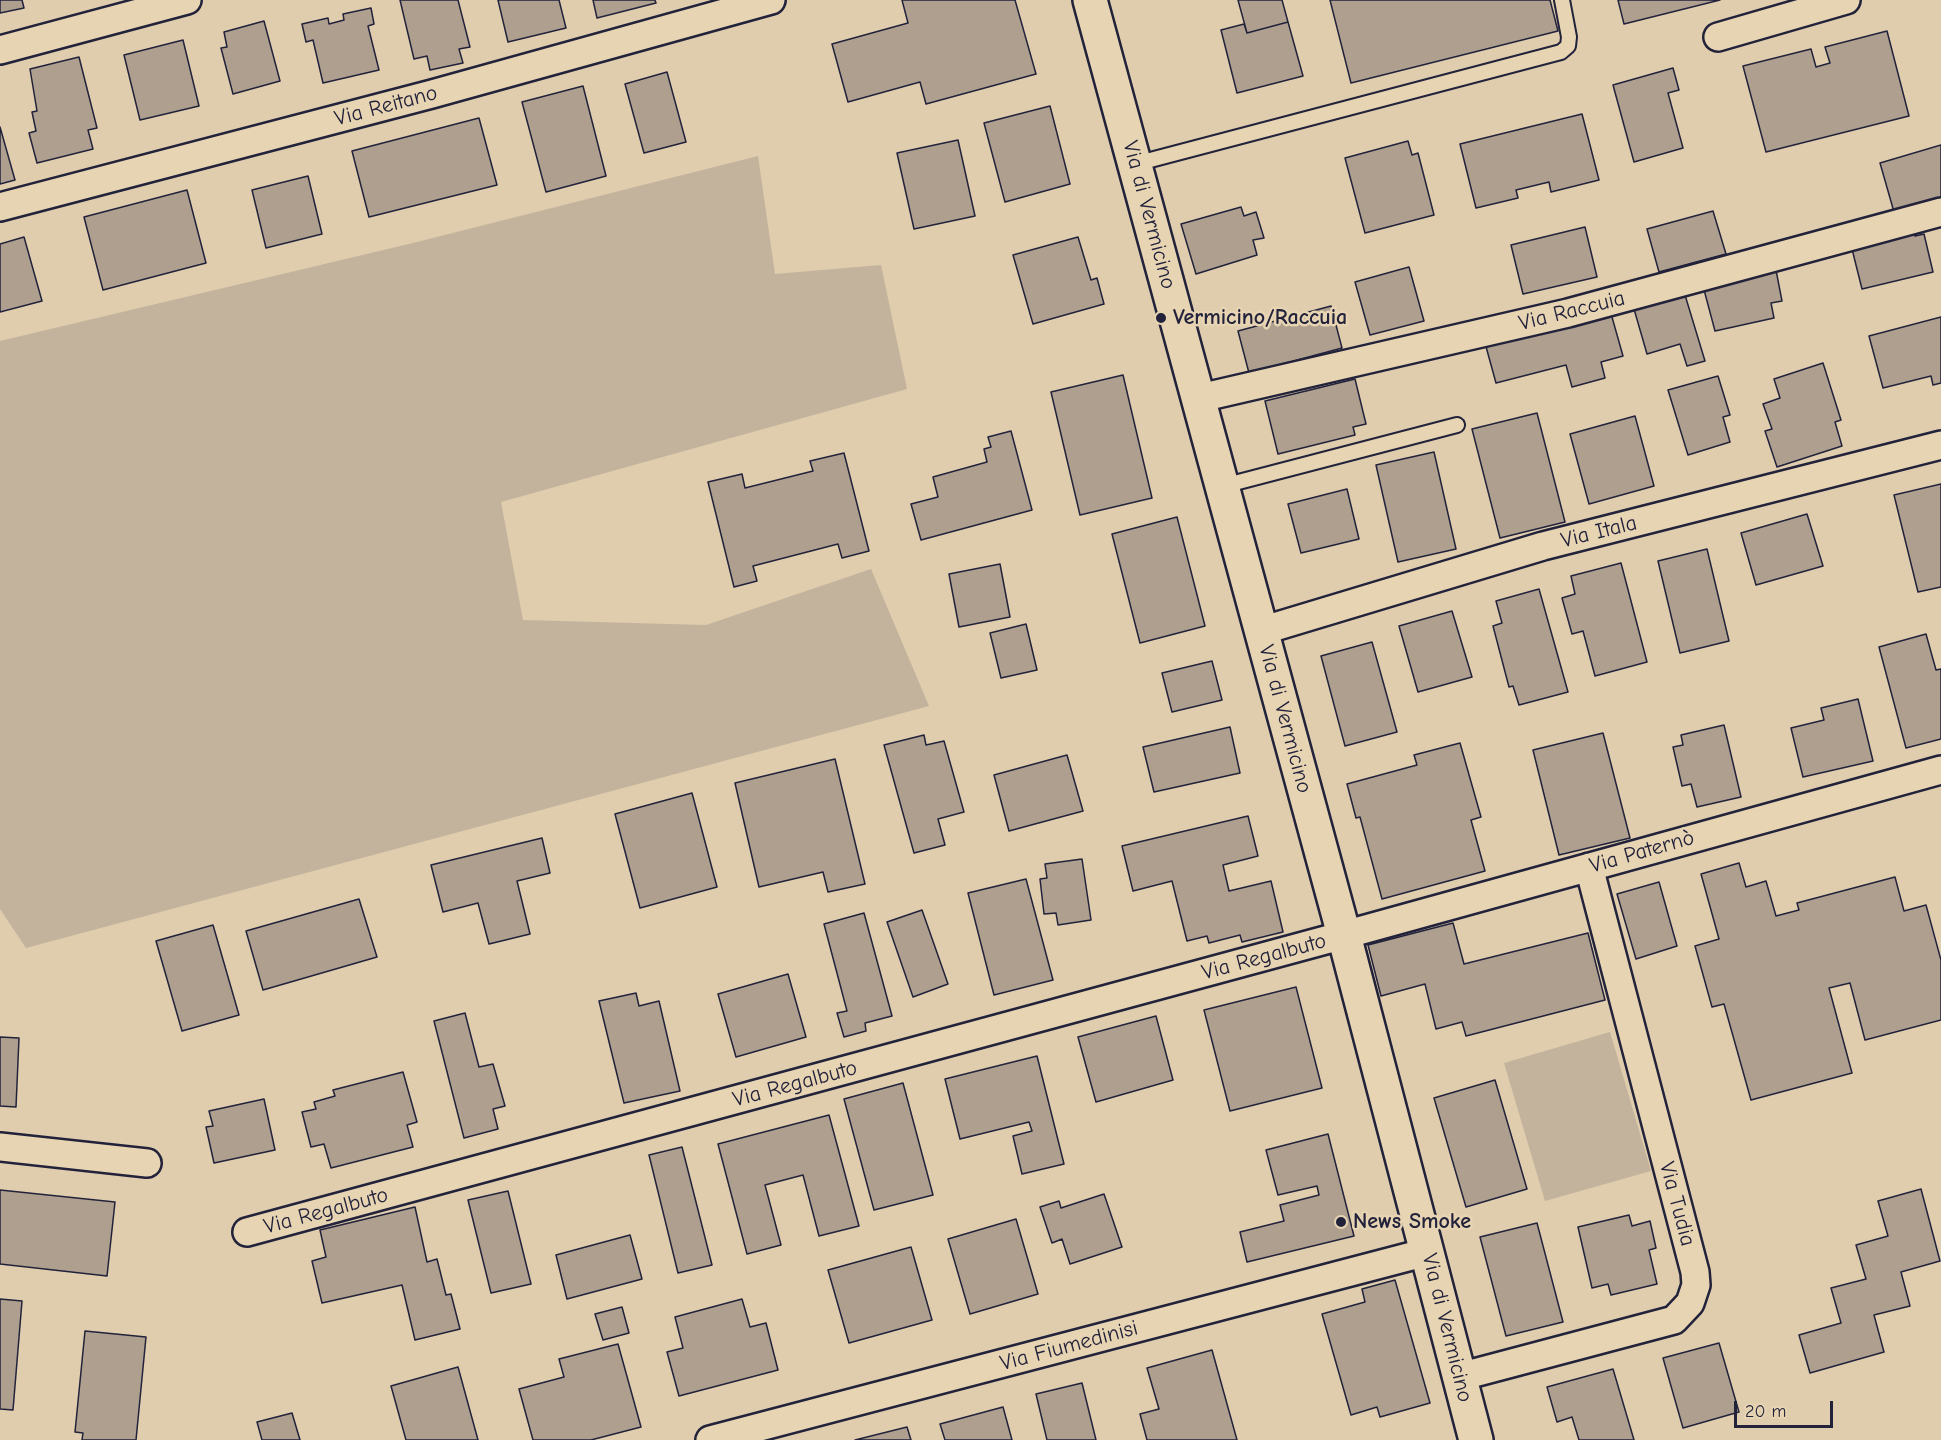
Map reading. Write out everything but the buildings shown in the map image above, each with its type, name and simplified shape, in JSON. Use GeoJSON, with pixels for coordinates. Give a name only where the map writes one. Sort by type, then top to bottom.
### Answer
{"type":"FeatureCollection","features":[{"type":"Feature","properties":{"kind":"main road","name":"Via di Vermicino"},"geometry":{"type":"LineString","coordinates":[[1090,0],[1200,398],[1344,935],[1476,1440]]}},
{"type":"Feature","properties":{"kind":"street"},"geometry":{"type":"LineString","coordinates":[[0,50],[187,0]]}},
{"type":"Feature","properties":{"kind":"street","name":"Via Reitano"},"geometry":{"type":"LineString","coordinates":[[0,207],[432,94],[771,0]]}},
{"type":"Feature","properties":{"kind":"street"},"geometry":{"type":"LineString","coordinates":[[1718,37],[1845,0]]}},
{"type":"Feature","properties":{"kind":"street","name":"Via Raccuia"},"geometry":{"type":"LineString","coordinates":[[1200,398],[1568,313],[1941,212]]}},
{"type":"Feature","properties":{"kind":"street","name":"Via Itala"},"geometry":{"type":"LineString","coordinates":[[1261,631],[1543,546],[1941,446]]}},
{"type":"Feature","properties":{"kind":"street","name":"Via Paternò"},"geometry":{"type":"LineString","coordinates":[[1344,935],[1941,770]]}},
{"type":"Feature","properties":{"kind":"street","name":"Via Tudia"},"geometry":{"type":"LineString","coordinates":[[1460,1377],[1674,1320],[1690,1302],[1696,1286],[1695,1272],[1589,867]]}},
{"type":"Feature","properties":{"kind":"street","name":"Via Regalbuto"},"geometry":{"type":"LineString","coordinates":[[247,1232],[1344,935]]}},
{"type":"Feature","properties":{"kind":"street"},"geometry":{"type":"LineString","coordinates":[[0,1147],[147,1163]]}},
{"type":"Feature","properties":{"kind":"street","name":"Via Fiumedinisi"},"geometry":{"type":"LineString","coordinates":[[710,1440],[1427,1252]]}},
{"type":"Feature","properties":{"kind":"lane"},"geometry":{"type":"LineString","coordinates":[[1135,164],[1561,52],[1568,46],[1569,37],[1562,0]]}},
{"type":"Feature","properties":{"kind":"lane"},"geometry":{"type":"LineString","coordinates":[[1223,486],[1457,425]]}},
{"type":"Feature","properties":{"kind":"shaded area"},"geometry":{"type":"Polygon","coordinates":[[[758,156],[775,274],[881,265],[907,389],[501,502],[523,620],[706,625],[871,569],[929,706],[26,948],[0,909],[0,341],[413,243],[758,156]]]}},
{"type":"Feature","properties":{"kind":"shaded area"},"geometry":{"type":"Polygon","coordinates":[[[1610,1032],[1651,1171],[1545,1201],[1504,1063],[1610,1032]]]}},
{"type":"Feature","properties":{"kind":"place","name":"Vermicino/Raccuia"},"geometry":{"type":"Point","coordinates":[1161,318]}},
{"type":"Feature","properties":{"kind":"place","name":"News Smoke"},"geometry":{"type":"Point","coordinates":[1341,1222]}}]}
